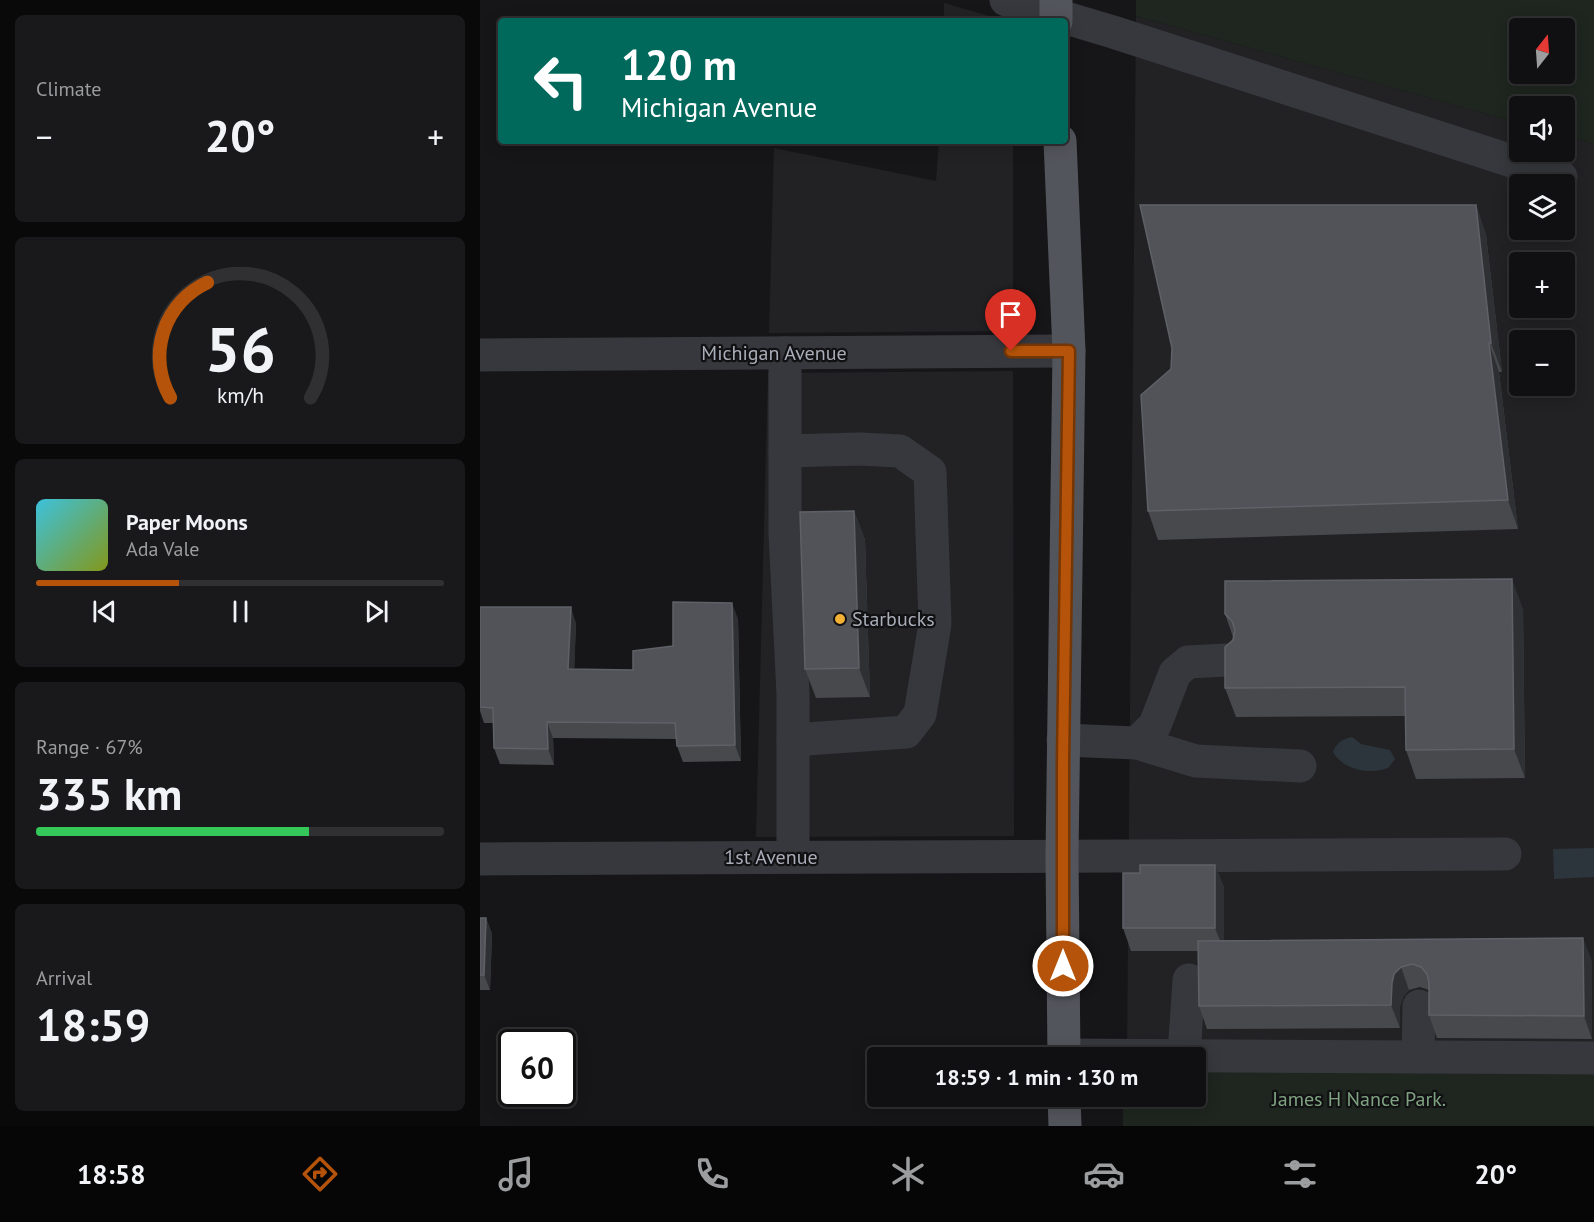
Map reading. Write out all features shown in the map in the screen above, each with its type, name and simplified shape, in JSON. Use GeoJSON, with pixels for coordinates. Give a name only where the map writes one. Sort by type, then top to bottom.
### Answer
{"type":"FeatureCollection","features":[{"type":"Feature","properties":{"kind":"main road"},"geometry":{"type":"LineString","coordinates":[[1060,144],[1069,351],[1062,856],[1064,1047]]}},
{"type":"Feature","properties":{"kind":"main road"},"geometry":{"type":"LineString","coordinates":[[1065,1107],[1065,1126]]}},
{"type":"Feature","properties":{"kind":"street"},"geometry":{"type":"LineString","coordinates":[[1006,0],[1056,12],[1552,174]]}},
{"type":"Feature","properties":{"kind":"street","name":"Michigan Avenue"},"geometry":{"type":"LineString","coordinates":[[480,355],[1069,351]]}},
{"type":"Feature","properties":{"kind":"street"},"geometry":{"type":"LineString","coordinates":[[785,353],[785,533],[793,694],[793,857]]}},
{"type":"Feature","properties":{"kind":"street"},"geometry":{"type":"LineString","coordinates":[[785,451],[859,449],[900,451],[930,472],[934,588],[934,624],[920,714],[906,732],[793,740]]}},
{"type":"Feature","properties":{"kind":"street"},"geometry":{"type":"LineString","coordinates":[[1137,743],[1155,725],[1175,673],[1188,662],[1227,660]]}},
{"type":"Feature","properties":{"kind":"street"},"geometry":{"type":"LineString","coordinates":[[1063,740],[1137,743],[1196,761],[1300,766]]}},
{"type":"Feature","properties":{"kind":"street","name":"1st Avenue"},"geometry":{"type":"LineString","coordinates":[[480,859],[1505,854]]}},
{"type":"Feature","properties":{"kind":"street"},"geometry":{"type":"LineString","coordinates":[[1185,1047],[1190,980]]}},
{"type":"Feature","properties":{"kind":"street"},"geometry":{"type":"LineString","coordinates":[[1418,1057],[1419,1006]]}},
{"type":"Feature","properties":{"kind":"street"},"geometry":{"type":"LineString","coordinates":[[1206,1055],[1594,1058]]}},
{"type":"Feature","properties":{"kind":"shaded area"},"geometry":{"type":"Polygon","coordinates":[[[944,3],[996,18],[944,18],[944,3]]]}},
{"type":"Feature","properties":{"kind":"shaded area"},"geometry":{"type":"Polygon","coordinates":[[[1136,16],[1509,120],[1509,162],[1575,162],[1575,138],[1594,144],[1594,1054],[1206,1054],[1206,1047],[1127,1047],[1136,16]]]}},
{"type":"Feature","properties":{"kind":"shaded area"},"geometry":{"type":"Polygon","coordinates":[[[939,144],[1013,144],[1013,331],[769,333],[774,148],[936,181],[939,144]]]}},
{"type":"Feature","properties":{"kind":"shaded area"},"geometry":{"type":"Polygon","coordinates":[[[1013,371],[1014,836],[756,837],[768,373],[1013,371]]]}},
{"type":"Feature","properties":{"kind":"shaded area"},"geometry":{"type":"Polygon","coordinates":[[[1352,737],[1361,744],[1390,750],[1395,759],[1388,768],[1381,770],[1365,771],[1350,767],[1337,758],[1333,752],[1341,742],[1352,737]]]}},
{"type":"Feature","properties":{"kind":"shaded area"},"geometry":{"type":"Polygon","coordinates":[[[1594,848],[1594,877],[1554,879],[1553,849],[1594,848]]]}},
{"type":"Feature","properties":{"kind":"green space"},"geometry":{"type":"Polygon","coordinates":[[[1136,0],[1594,0],[1594,144],[1575,138],[1575,96],[1509,96],[1509,120],[1136,16],[1136,0]]]}},
{"type":"Feature","properties":{"kind":"green space","name":"James H Nance Park."},"geometry":{"type":"Polygon","coordinates":[[[1206,1071],[1594,1072],[1594,1126],[1123,1126],[1123,1107],[1206,1107],[1206,1071]]]}},
{"type":"Feature","properties":{"kind":"building"},"geometry":{"type":"Polygon","coordinates":[[[1140,205],[1476,205],[1491,343],[1489,343],[1508,500],[1148,511],[1141,395],[1171,369],[1172,348],[1140,205]]]}},
{"type":"Feature","properties":{"kind":"building","name":"Starbucks"},"geometry":{"type":"Polygon","coordinates":[[[854,511],[859,668],[805,669],[800,512],[854,511]]]}},
{"type":"Feature","properties":{"kind":"building"},"geometry":{"type":"Polygon","coordinates":[[[1512,579],[1514,749],[1406,750],[1405,687],[1225,688],[1225,647],[1233,640],[1235,630],[1232,621],[1225,614],[1225,581],[1512,579]]]}},
{"type":"Feature","properties":{"kind":"building"},"geometry":{"type":"Polygon","coordinates":[[[673,602],[732,603],[735,745],[677,746],[675,723],[547,722],[548,749],[494,748],[493,708],[480,707],[480,607],[571,607],[568,669],[633,670],[633,651],[673,646],[673,602]]]}},
{"type":"Feature","properties":{"kind":"building"},"geometry":{"type":"Polygon","coordinates":[[[1140,865],[1215,865],[1215,928],[1123,928],[1123,873],[1140,873],[1140,865]]]}},
{"type":"Feature","properties":{"kind":"building"},"geometry":{"type":"Polygon","coordinates":[[[480,918],[486,918],[484,975],[480,975],[480,918]]]}},
{"type":"Feature","properties":{"kind":"building"},"geometry":{"type":"Polygon","coordinates":[[[1583,938],[1584,1016],[1429,1015],[1427,974],[1421,967],[1412,964],[1401,967],[1394,974],[1391,1005],[1199,1006],[1198,941],[1583,938]]]}},
{"type":"Feature","properties":{"kind":"place","name":"Starbucks"},"geometry":{"type":"Point","coordinates":[840,619]}},
{"type":"Feature","properties":{"kind":"route"},"geometry":{"type":"LineString","coordinates":[[1011,351],[1069,351],[1062,856],[1063,966]]}}]}
